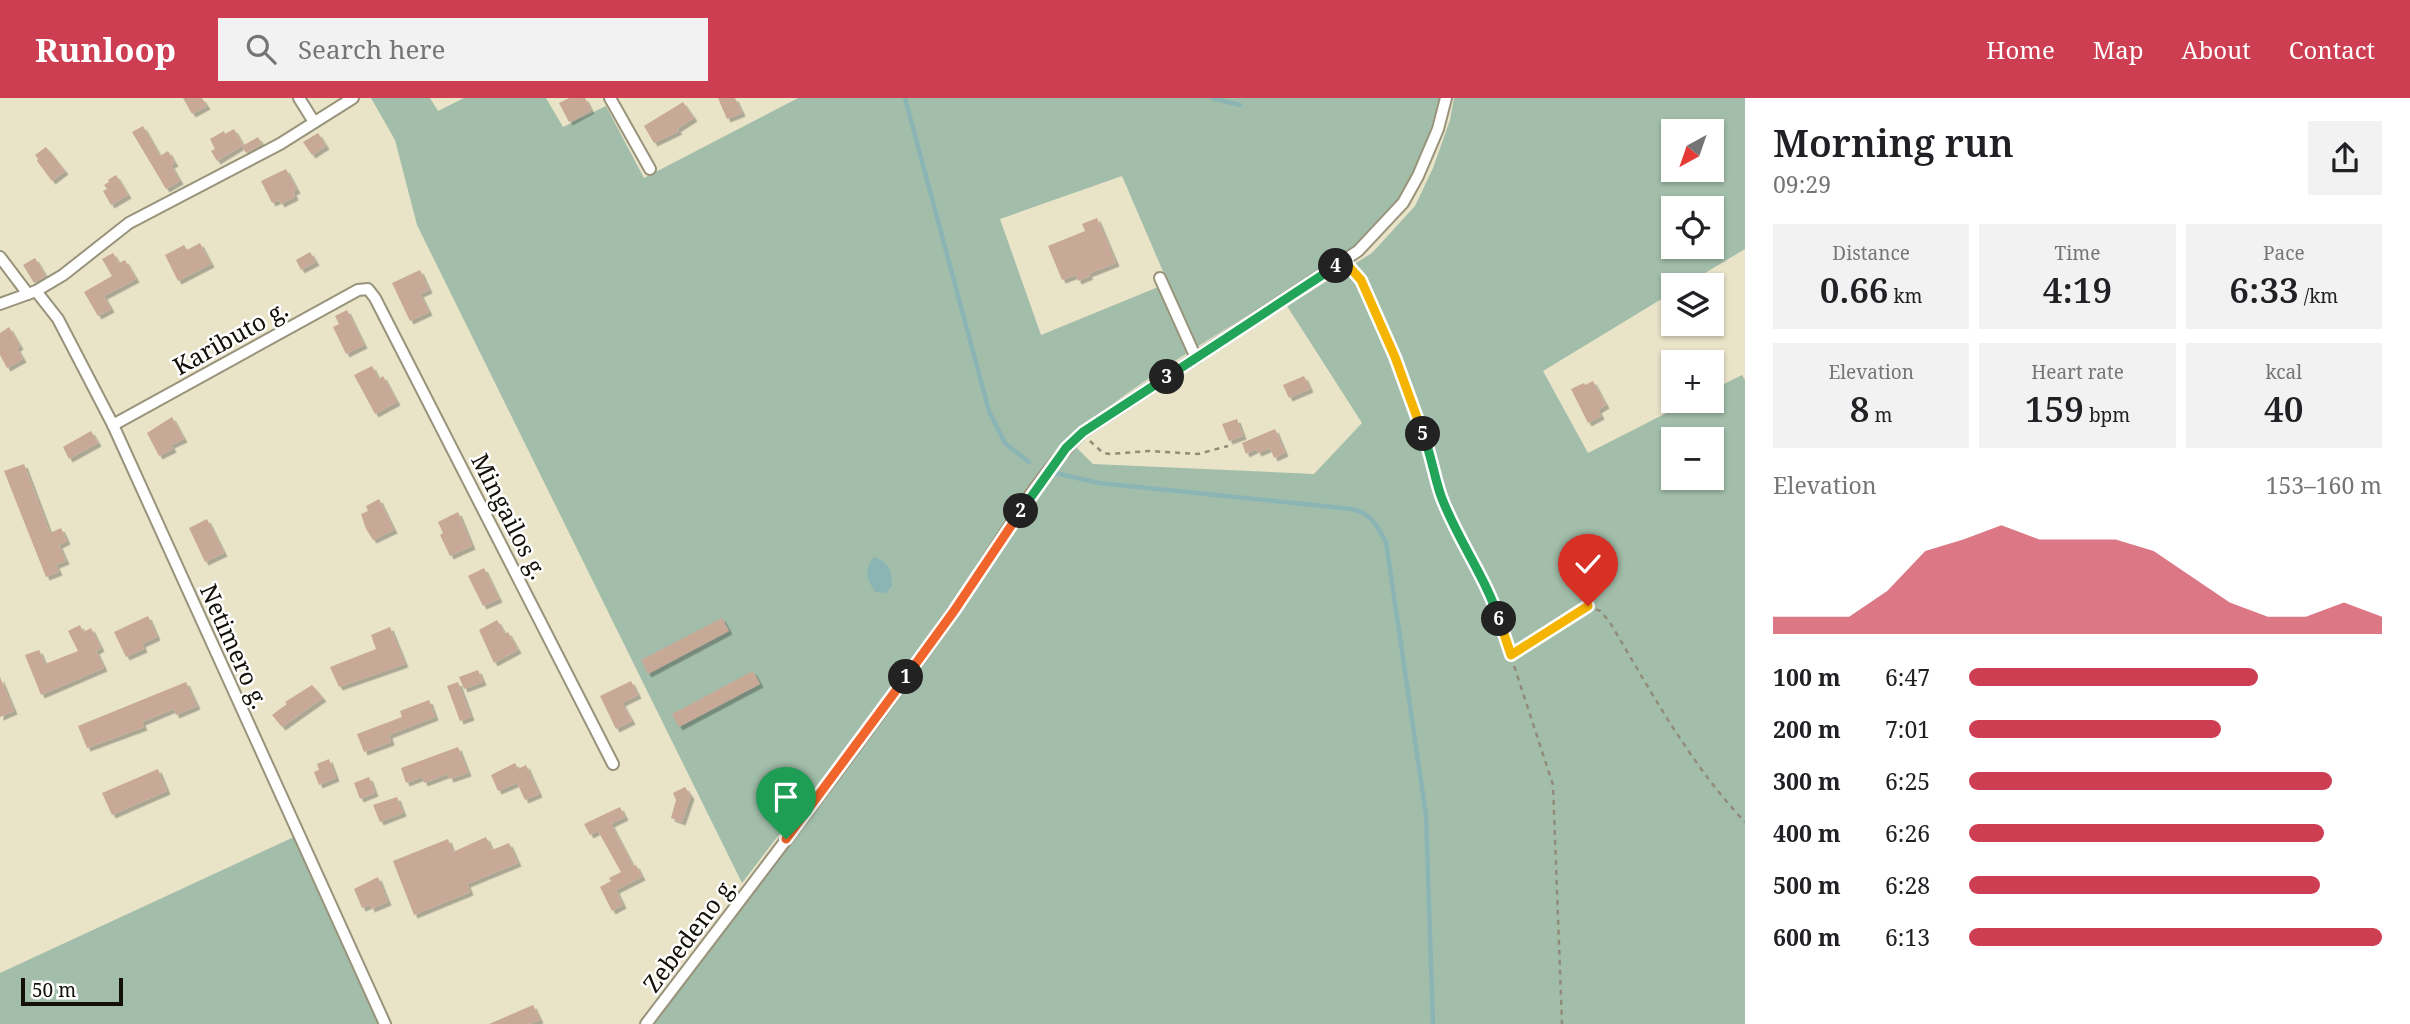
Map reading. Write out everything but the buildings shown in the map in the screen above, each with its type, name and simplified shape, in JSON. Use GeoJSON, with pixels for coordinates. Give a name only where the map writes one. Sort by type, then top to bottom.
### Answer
{"type":"FeatureCollection","features":[{"type":"Feature","properties":{"kind":"street"},"geometry":{"type":"LineString","coordinates":[[299,98],[314,122]]}},
{"type":"Feature","properties":{"kind":"street"},"geometry":{"type":"LineString","coordinates":[[0,304],[32,293],[63,275],[130,223],[280,144],[353,98]]}},
{"type":"Feature","properties":{"kind":"street"},"geometry":{"type":"LineString","coordinates":[[610,98],[650,169]]}},
{"type":"Feature","properties":{"kind":"street","name":"Zebedeno g."},"geometry":{"type":"LineString","coordinates":[[646,1024],[954,611],[1036,487],[1066,448],[1083,432],[1344,261],[1380,230],[1403,203],[1418,176],[1438,129],[1446,98]]}},
{"type":"Feature","properties":{"kind":"street","name":"Netimero g."},"geometry":{"type":"LineString","coordinates":[[0,257],[58,319],[113,425],[385,1024]]}},
{"type":"Feature","properties":{"kind":"street"},"geometry":{"type":"LineString","coordinates":[[1160,278],[1196,358]]}},
{"type":"Feature","properties":{"kind":"street","name":"Kaributo g."},"geometry":{"type":"LineString","coordinates":[[113,425],[358,290],[368,289]]}},
{"type":"Feature","properties":{"kind":"street","name":"Mingailos g."},"geometry":{"type":"LineString","coordinates":[[368,289],[613,764]]}},
{"type":"Feature","properties":{"kind":"path"},"geometry":{"type":"LineString","coordinates":[[1344,261],[1361,280],[1395,357],[1426,441],[1441,496],[1468,556],[1491,595],[1553,785],[1562,1024]]}},
{"type":"Feature","properties":{"kind":"path"},"geometry":{"type":"LineString","coordinates":[[1083,432],[1098,450],[1110,454],[1150,451],[1198,454],[1228,446]]}},
{"type":"Feature","properties":{"kind":"path"},"geometry":{"type":"LineString","coordinates":[[1511,655],[1579,610],[1588,606],[1600,611],[1609,621],[1697,765],[1720,796],[1745,822]]}},
{"type":"Feature","properties":{"kind":"green space"},"geometry":{"type":"Polygon","coordinates":[[[371,98],[430,98],[438,111],[464,98],[546,98],[563,127],[606,106],[644,178],[798,98],[1439,98],[1424,150],[1409,183],[1389,214],[1367,238],[1333,263],[1153,375],[1079,430],[1043,466],[906,668],[742,883],[417,225],[395,140],[371,98]],[[1122,176],[1000,219],[1041,335],[1168,283],[1122,176]]]}},
{"type":"Feature","properties":{"kind":"green space"},"geometry":{"type":"Polygon","coordinates":[[[1454,98],[1745,98],[1745,249],[1705,273],[1661,273],[1661,299],[1543,371],[1588,453],[1666,413],[1724,413],[1724,384],[1742,375],[1745,380],[1745,1024],[652,1024],[946,632],[1055,473],[1076,447],[1093,464],[1314,474],[1362,423],[1287,306],[1372,253],[1415,206],[1433,168],[1450,120],[1454,98]]]}},
{"type":"Feature","properties":{"kind":"green space"},"geometry":{"type":"Polygon","coordinates":[[[294,837],[378,1024],[0,1024],[0,973],[294,837]]]}},
{"type":"Feature","properties":{"kind":"water"},"geometry":{"type":"Polygon","coordinates":[[[874,557],[883,562],[890,571],[892,586],[886,593],[875,592],[868,579],[868,566],[874,557]]]}},
{"type":"Feature","properties":{"kind":"waterway"},"geometry":{"type":"LineString","coordinates":[[905,98],[989,411],[1005,443],[1029,462]]}},
{"type":"Feature","properties":{"kind":"waterway"},"geometry":{"type":"LineString","coordinates":[[1212,98],[1240,105]]}},
{"type":"Feature","properties":{"kind":"waterway"},"geometry":{"type":"LineString","coordinates":[[1055,473],[1099,483],[1352,509],[1369,517],[1376,526],[1386,542],[1426,815],[1433,1024]]}},
{"type":"Feature","properties":{"kind":"route"},"geometry":{"type":"LineString","coordinates":[[786,839],[954,611],[1036,487],[1066,448],[1083,432],[1344,261],[1361,280],[1395,357],[1426,441],[1441,496],[1468,556],[1491,595],[1511,655],[1588,606]]}}]}
